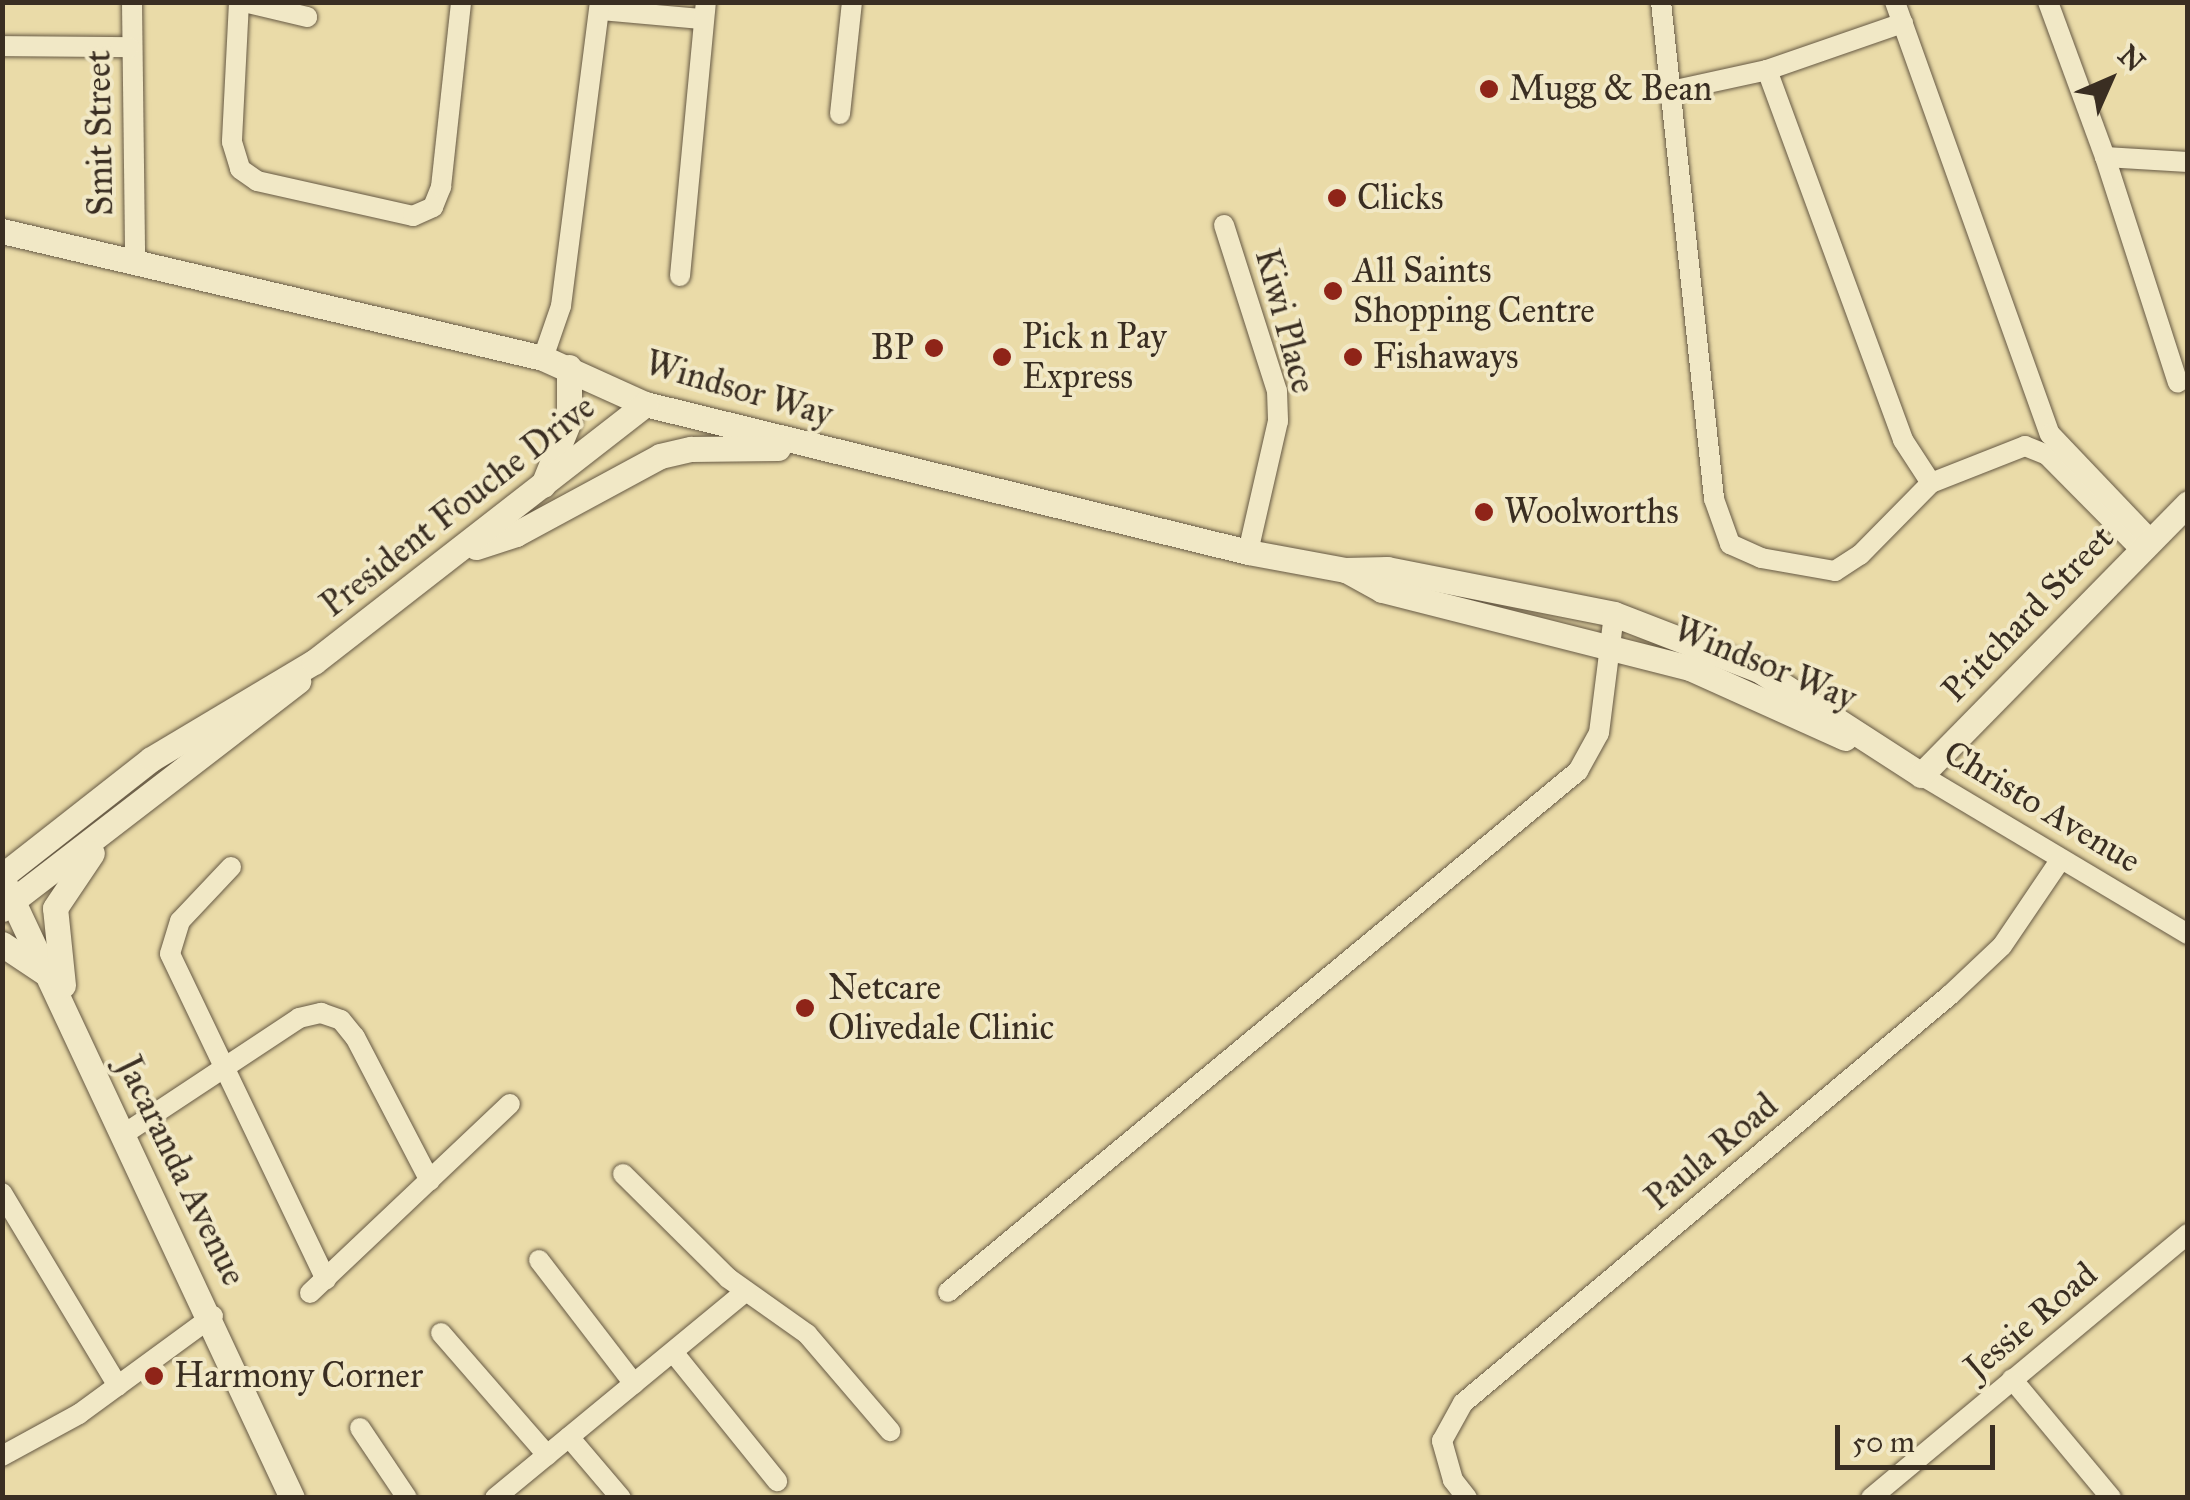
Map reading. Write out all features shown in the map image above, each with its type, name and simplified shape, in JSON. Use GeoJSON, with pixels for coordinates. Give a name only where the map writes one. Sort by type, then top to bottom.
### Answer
{"type":"FeatureCollection","features":[{"type":"Feature","properties":{"kind":"street","name":"Smit Street"},"geometry":{"type":"LineString","coordinates":[[132,2],[129,47],[135,262]]}},
{"type":"Feature","properties":{"kind":"street"},"geometry":{"type":"LineString","coordinates":[[307,18],[242,2],[232,142],[240,169],[257,181],[413,216],[433,207],[441,187],[461,2]]}},
{"type":"Feature","properties":{"kind":"street"},"geometry":{"type":"LineString","coordinates":[[840,114],[852,2]]}},
{"type":"Feature","properties":{"kind":"street"},"geometry":{"type":"LineString","coordinates":[[1662,2],[1721,530],[1730,544],[1761,558],[1835,570],[1860,556],[1931,483],[2025,446],[2058,458],[2145,544]]}},
{"type":"Feature","properties":{"kind":"street"},"geometry":{"type":"LineString","coordinates":[[2048,2],[2106,157],[2178,383]]}},
{"type":"Feature","properties":{"kind":"street"},"geometry":{"type":"LineString","coordinates":[[543,358],[560,306],[600,6],[703,11],[680,276]]}},
{"type":"Feature","properties":{"kind":"street"},"geometry":{"type":"LineString","coordinates":[[1670,91],[1767,70],[1899,13],[2058,458]]}},
{"type":"Feature","properties":{"kind":"street"},"geometry":{"type":"LineString","coordinates":[[2,46],[129,47]]}},
{"type":"Feature","properties":{"kind":"street"},"geometry":{"type":"LineString","coordinates":[[1767,70],[1903,440],[1931,483]]}},
{"type":"Feature","properties":{"kind":"street"},"geometry":{"type":"LineString","coordinates":[[2106,157],[2188,162]]}},
{"type":"Feature","properties":{"kind":"street","name":"Kiwi Place"},"geometry":{"type":"LineString","coordinates":[[1224,225],[1276,391],[1278,421],[1248,552]]}},
{"type":"Feature","properties":{"kind":"street","name":"Windsor Way"},"geometry":{"type":"LineString","coordinates":[[3,231],[543,358],[645,404],[1248,552],[1346,570],[1387,569],[1614,614],[1734,657],[1844,722],[1860,739]]}},
{"type":"Feature","properties":{"kind":"street"},"geometry":{"type":"LineString","coordinates":[[541,490],[569,421],[569,367]]}},
{"type":"Feature","properties":{"kind":"street","name":"President Fouche Drive"},"geometry":{"type":"LineString","coordinates":[[5,891],[151,759],[314,662],[541,490],[645,404]]}},
{"type":"Feature","properties":{"kind":"street"},"geometry":{"type":"LineString","coordinates":[[2025,446],[2040,406]]}},
{"type":"Feature","properties":{"kind":"street"},"geometry":{"type":"LineString","coordinates":[[462,550],[516,534],[660,456],[691,449],[824,449]]}},
{"type":"Feature","properties":{"kind":"street","name":"Pritchard Street"},"geometry":{"type":"LineString","coordinates":[[1920,775],[2188,502]]}},
{"type":"Feature","properties":{"kind":"street","name":"Windsor Way"},"geometry":{"type":"LineString","coordinates":[[1346,570],[1382,590],[1428,603],[1612,643],[1724,680],[1840,738],[1860,739]]}},
{"type":"Feature","properties":{"kind":"street"},"geometry":{"type":"LineString","coordinates":[[948,1292],[1578,772],[1599,733],[1614,614]]}},
{"type":"Feature","properties":{"kind":"street","name":"President Fouche Drive"},"geometry":{"type":"LineString","coordinates":[[5,891],[134,810],[291,689],[314,662]]}},
{"type":"Feature","properties":{"kind":"street","name":"Christo Avenue"},"geometry":{"type":"LineString","coordinates":[[1860,739],[2188,934]]}},
{"type":"Feature","properties":{"kind":"street"},"geometry":{"type":"LineString","coordinates":[[68,1018],[55,908],[75,872],[134,810]]}},
{"type":"Feature","properties":{"kind":"street","name":"Paula Road"},"geometry":{"type":"LineString","coordinates":[[1468,1498],[1453,1480],[1442,1441],[1463,1402],[1950,994],[2002,946],[2061,859]]}},
{"type":"Feature","properties":{"kind":"street"},"geometry":{"type":"LineString","coordinates":[[230,867],[169,942],[318,1286],[510,1104]]}},
{"type":"Feature","properties":{"kind":"street","name":"Jacaranda Avenue"},"geometry":{"type":"LineString","coordinates":[[5,891],[213,1316],[292,1498]]}},
{"type":"Feature","properties":{"kind":"street"},"geometry":{"type":"LineString","coordinates":[[2,944],[48,975]]}},
{"type":"Feature","properties":{"kind":"street"},"geometry":{"type":"LineString","coordinates":[[124,1134],[227,1072],[299,1018],[332,1015],[354,1036],[430,1181]]}},
{"type":"Feature","properties":{"kind":"street"},"geometry":{"type":"LineString","coordinates":[[623,1174],[746,1291],[806,1334],[890,1431]]}},
{"type":"Feature","properties":{"kind":"street"},"geometry":{"type":"LineString","coordinates":[[2,1193],[118,1386]]}},
{"type":"Feature","properties":{"kind":"street","name":"Jessie Road"},"geometry":{"type":"LineString","coordinates":[[1871,1498],[2188,1234]]}},
{"type":"Feature","properties":{"kind":"street"},"geometry":{"type":"LineString","coordinates":[[539,1260],[634,1384]]}},
{"type":"Feature","properties":{"kind":"street"},"geometry":{"type":"LineString","coordinates":[[495,1498],[746,1291]]}},
{"type":"Feature","properties":{"kind":"street"},"geometry":{"type":"LineString","coordinates":[[2,1456],[53,1431],[213,1316]]}},
{"type":"Feature","properties":{"kind":"street"},"geometry":{"type":"LineString","coordinates":[[441,1333],[547,1455]]}},
{"type":"Feature","properties":{"kind":"street"},"geometry":{"type":"LineString","coordinates":[[673,1352],[777,1481]]}},
{"type":"Feature","properties":{"kind":"street"},"geometry":{"type":"LineString","coordinates":[[2012,1379],[2111,1498]]}},
{"type":"Feature","properties":{"kind":"street"},"geometry":{"type":"LineString","coordinates":[[360,1428],[407,1498]]}},
{"type":"Feature","properties":{"kind":"street"},"geometry":{"type":"LineString","coordinates":[[570,1436],[621,1498]]}},
{"type":"Feature","properties":{"kind":"place","name":"Mugg & Bean"},"geometry":{"type":"Point","coordinates":[1489,89]}},
{"type":"Feature","properties":{"kind":"place","name":"Clicks"},"geometry":{"type":"Point","coordinates":[1337,198]}},
{"type":"Feature","properties":{"kind":"place","name":"All Saints Shopping Centre"},"geometry":{"type":"Point","coordinates":[1333,291]}},
{"type":"Feature","properties":{"kind":"place","name":"BP"},"geometry":{"type":"Point","coordinates":[934,348]}},
{"type":"Feature","properties":{"kind":"place","name":"Pick n Pay Express"},"geometry":{"type":"Point","coordinates":[1002,357]}},
{"type":"Feature","properties":{"kind":"place","name":"Fishaways"},"geometry":{"type":"Point","coordinates":[1353,357]}},
{"type":"Feature","properties":{"kind":"place","name":"Woolworths"},"geometry":{"type":"Point","coordinates":[1484,512]}},
{"type":"Feature","properties":{"kind":"place","name":"Netcare Olivedale Clinic"},"geometry":{"type":"Point","coordinates":[805,1008]}},
{"type":"Feature","properties":{"kind":"place","name":"Harmony Corner"},"geometry":{"type":"Point","coordinates":[154,1376]}}]}
